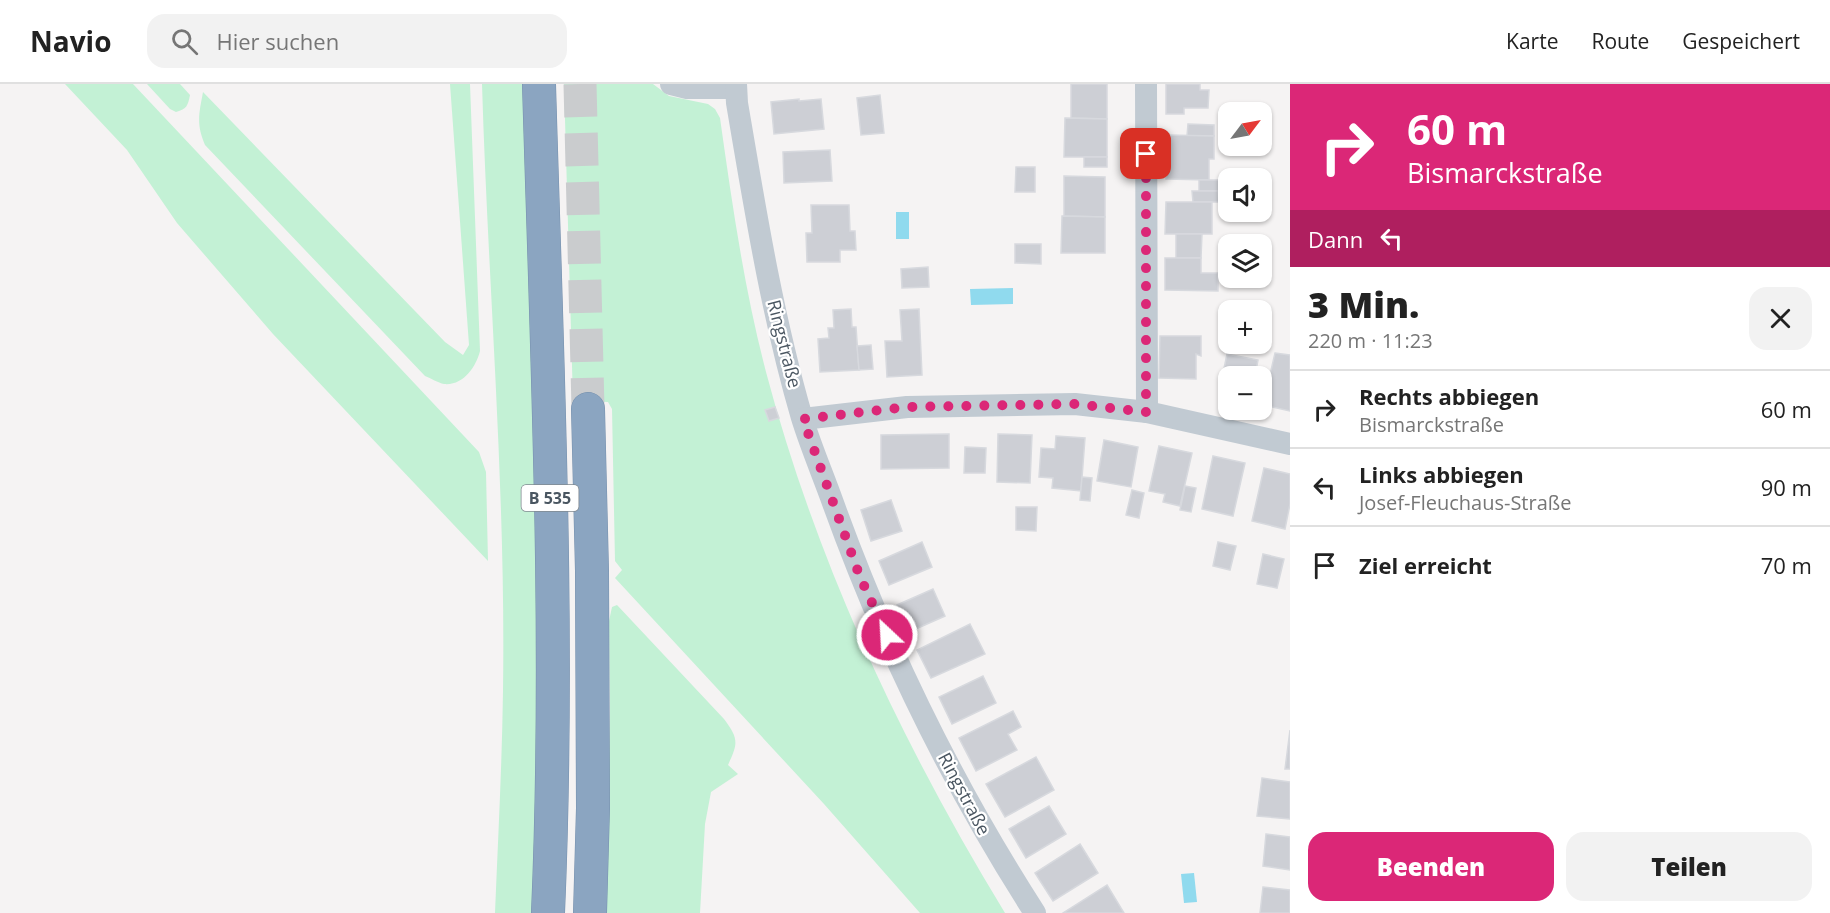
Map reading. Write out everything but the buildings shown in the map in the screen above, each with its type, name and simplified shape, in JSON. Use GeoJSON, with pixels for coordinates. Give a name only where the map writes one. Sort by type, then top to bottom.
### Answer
{"type":"FeatureCollection","features":[{"type":"Feature","properties":{"kind":"highway","name":"B 535"},"geometry":{"type":"LineString","coordinates":[[539,84],[553,653],[553,804],[548,913]]}},
{"type":"Feature","properties":{"kind":"highway","name":"B 535"},"geometry":{"type":"LineString","coordinates":[[588,409],[592,571],[593,808],[590,913]]}},
{"type":"Feature","properties":{"kind":"street"},"geometry":{"type":"LineString","coordinates":[[671,84],[687,88],[736,86]]}},
{"type":"Feature","properties":{"kind":"street"},"geometry":{"type":"LineString","coordinates":[[1146,84],[1146,412]]}},
{"type":"Feature","properties":{"kind":"street","name":"Ringstraße"},"geometry":{"type":"LineString","coordinates":[[736,86],[737,104],[769,285],[803,419],[860,577],[931,732],[978,822],[1035,913]]}},
{"type":"Feature","properties":{"kind":"street"},"geometry":{"type":"LineString","coordinates":[[803,419],[907,407],[1075,404],[1146,412],[1290,444]]}},
{"type":"Feature","properties":{"kind":"green space"},"geometry":{"type":"Polygon","coordinates":[[[65,84],[133,84],[479,452],[486,472],[488,561],[273,334],[177,223],[127,150],[65,84]]]}},
{"type":"Feature","properties":{"kind":"green space"},"geometry":{"type":"Polygon","coordinates":[[[147,84],[180,84],[190,95],[188,104],[176,112],[170,109],[147,84]]]}},
{"type":"Feature","properties":{"kind":"green space"},"geometry":{"type":"Polygon","coordinates":[[[450,84],[470,84],[480,351],[472,369],[463,379],[444,384],[425,376],[205,145],[199,119],[203,92],[445,342],[463,355],[469,345],[450,84]]]}},
{"type":"Feature","properties":{"kind":"green space"},"geometry":{"type":"Polygon","coordinates":[[[482,84],[525,84],[534,399],[538,709],[535,913],[495,913],[502,746],[502,539],[482,84]]]}},
{"type":"Feature","properties":{"kind":"green space"},"geometry":{"type":"Polygon","coordinates":[[[564,84],[653,84],[669,96],[708,104],[715,109],[720,118],[739,245],[758,340],[810,514],[866,651],[898,718],[931,784],[1005,913],[920,913],[824,804],[615,578],[622,570],[615,561],[612,409],[608,402],[573,401],[564,84]]]}},
{"type":"Feature","properties":{"kind":"green space"},"geometry":{"type":"Polygon","coordinates":[[[617,605],[724,719],[734,737],[734,751],[728,765],[738,774],[711,792],[705,824],[700,913],[606,913],[610,710],[609,621],[612,607],[617,605]]]}},
{"type":"Feature","properties":{"kind":"water"},"geometry":{"type":"Polygon","coordinates":[[[896,212],[909,212],[909,239],[896,239],[896,212]]]}},
{"type":"Feature","properties":{"kind":"water"},"geometry":{"type":"Polygon","coordinates":[[[1013,288],[1013,304],[971,305],[970,289],[1013,288]]]}},
{"type":"Feature","properties":{"kind":"water"},"geometry":{"type":"Polygon","coordinates":[[[1194,873],[1197,902],[1184,903],[1181,874],[1194,873]]]}},
{"type":"Feature","properties":{"kind":"tunnel"},"geometry":{"type":"LineString","coordinates":[[580,84],[588,409]]}},
{"type":"Feature","properties":{"kind":"route"},"geometry":{"type":"LineString","coordinates":[[887,635],[860,577],[803,419],[907,407],[1075,404],[1146,412],[1146,154]]}}]}
